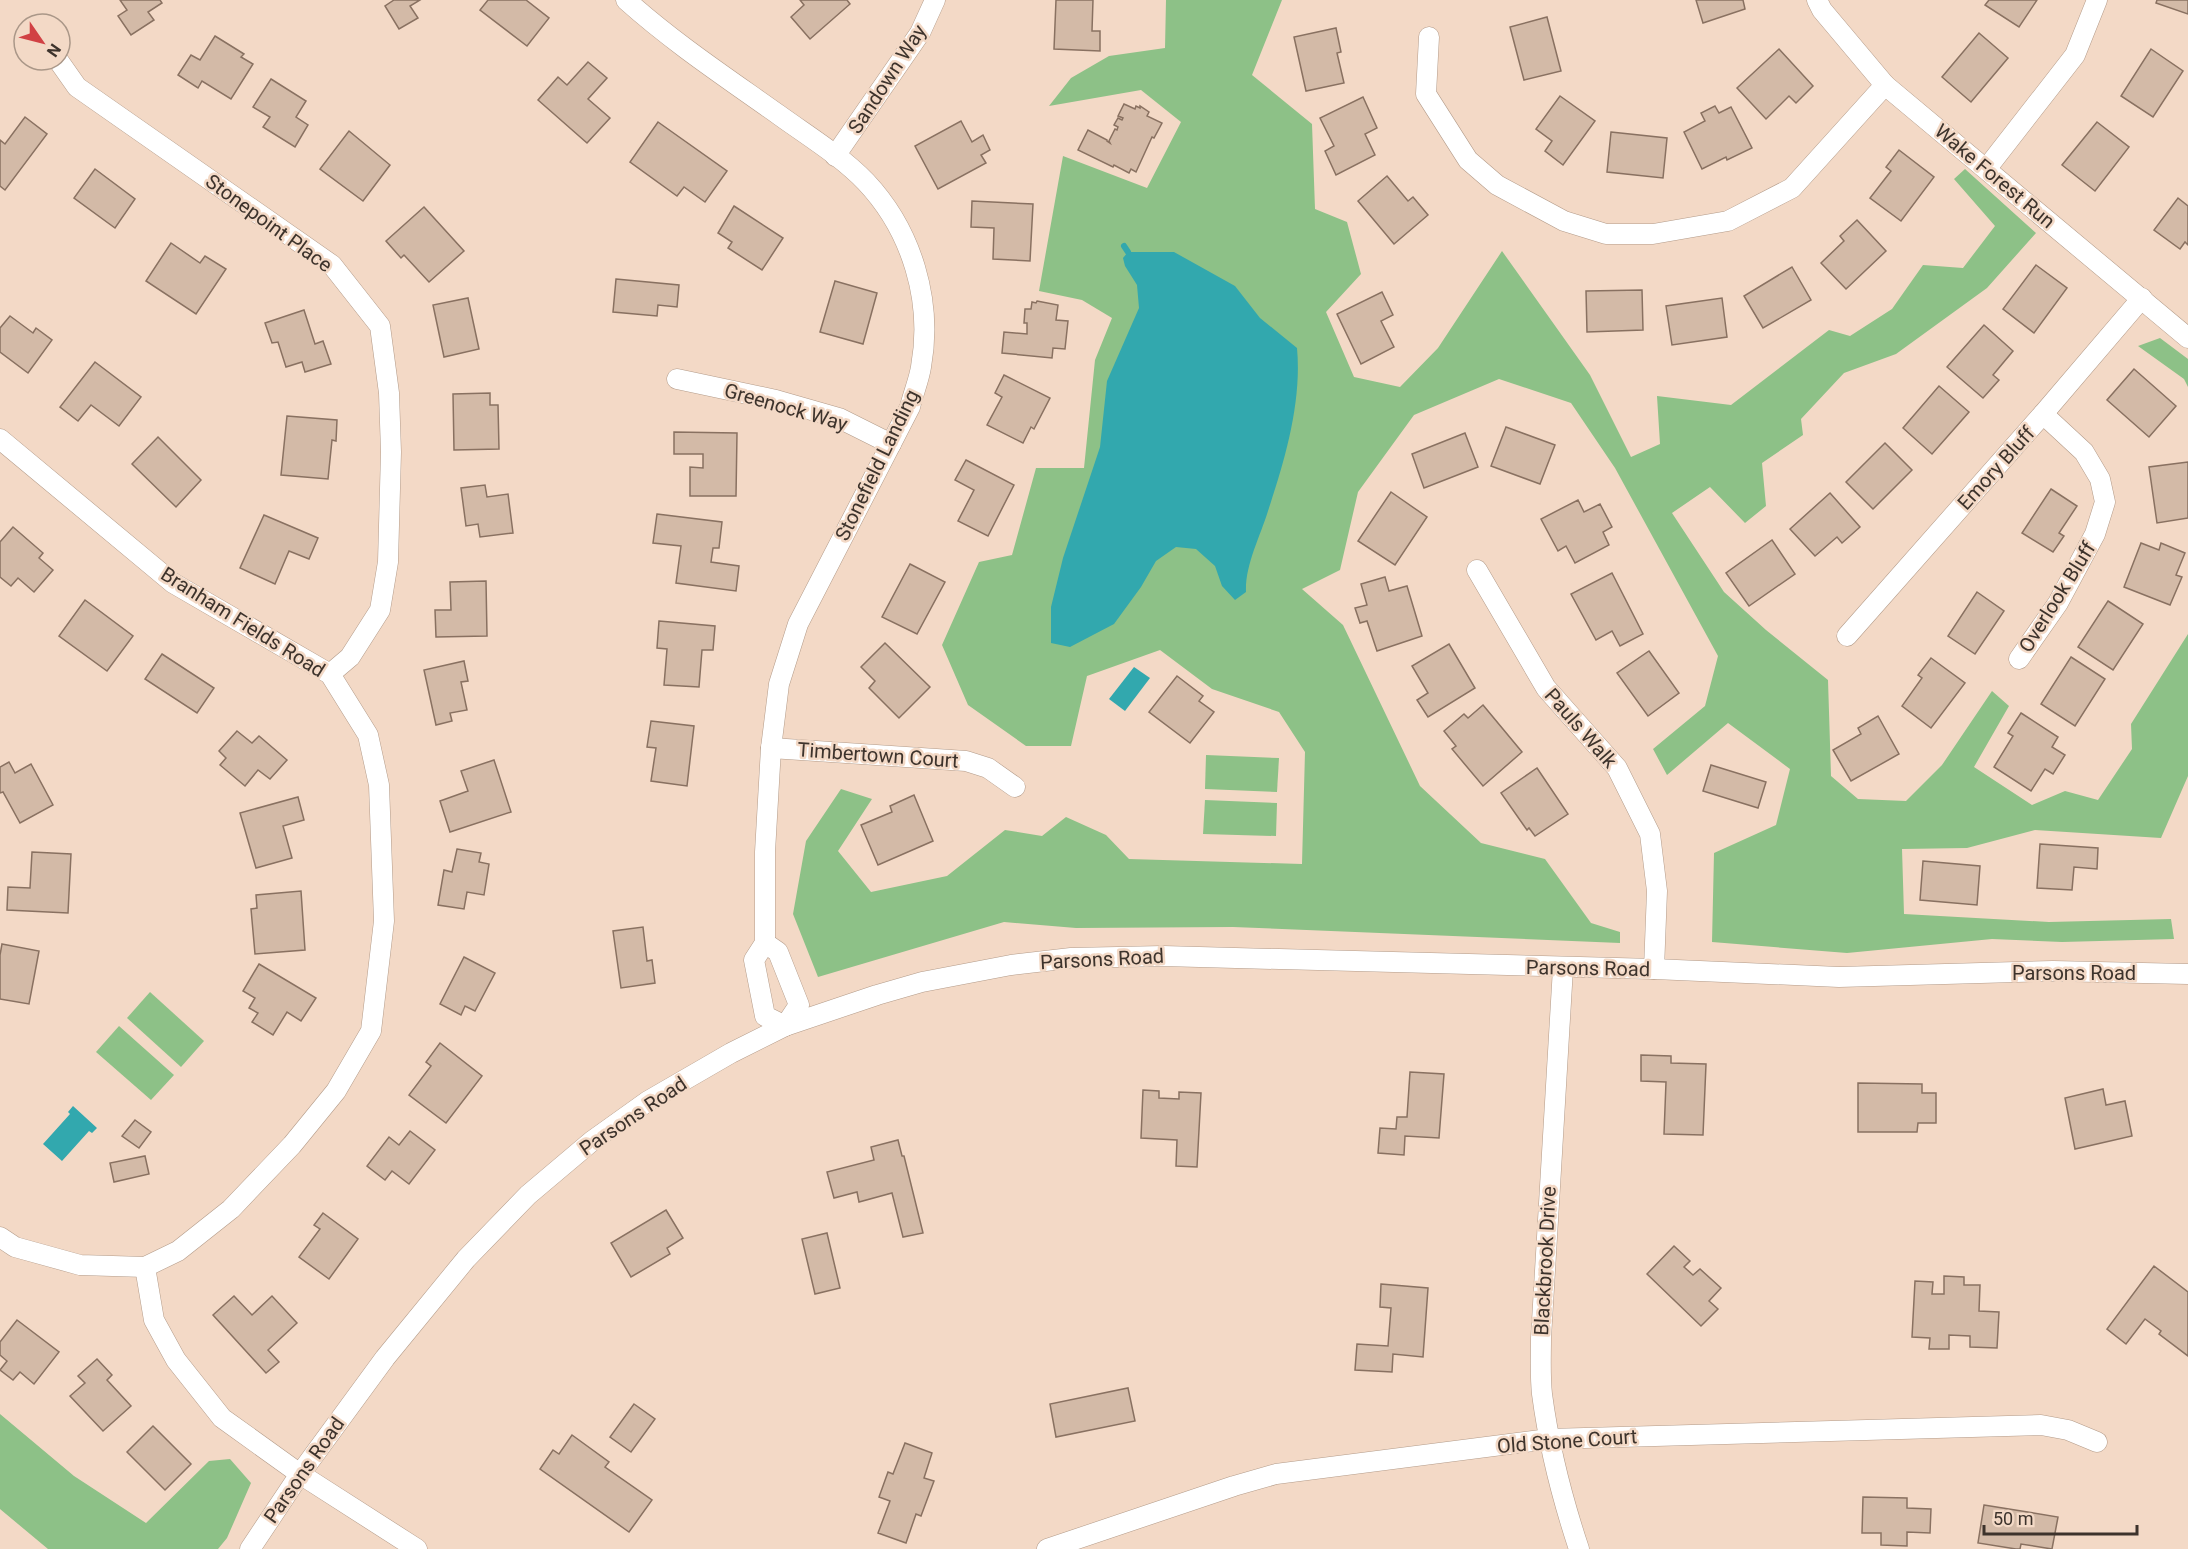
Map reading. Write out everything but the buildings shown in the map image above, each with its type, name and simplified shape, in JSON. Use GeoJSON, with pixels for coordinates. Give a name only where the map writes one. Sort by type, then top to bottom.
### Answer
{"type":"FeatureCollection","features":[{"type":"Feature","properties":{"kind":"street","name":"Stonefield Landing"},"geometry":{"type":"LineString","coordinates":[[626,0],[664,34],[835,156],[865,181],[890,213],[909,249],[921,287],[925,328],[921,368],[909,407],[798,624],[779,684],[771,747],[765,852],[765,943],[754,960],[765,1016],[785,1026]]}},
{"type":"Feature","properties":{"kind":"street","name":"Sandown Way"},"geometry":{"type":"LineString","coordinates":[[835,156],[920,33],[935,0]]}},
{"type":"Feature","properties":{"kind":"street","name":"Wake Forest Run"},"geometry":{"type":"LineString","coordinates":[[1817,0],[1822,10],[1885,85],[2188,338]]}},
{"type":"Feature","properties":{"kind":"street"},"geometry":{"type":"LineString","coordinates":[[1986,168],[2075,55],[2097,0]]}},
{"type":"Feature","properties":{"kind":"street"},"geometry":{"type":"LineString","coordinates":[[1429,37],[1425,94],[1468,160],[1506,190],[1564,220],[1606,234],[1653,234],[1728,221],[1792,188],[1885,85]]}},
{"type":"Feature","properties":{"kind":"street","name":"Stonepoint Place"},"geometry":{"type":"LineString","coordinates":[[66,72],[77,87],[332,265],[380,326],[389,393],[391,440],[388,562],[380,610],[350,657],[330,674]]}},
{"type":"Feature","properties":{"kind":"street","name":"Emory Bluff"},"geometry":{"type":"LineString","coordinates":[[1847,636],[2142,298]]}},
{"type":"Feature","properties":{"kind":"street","name":"Greenock Way"},"geometry":{"type":"LineString","coordinates":[[677,379],[776,400],[839,418],[891,444]]}},
{"type":"Feature","properties":{"kind":"street","name":"Overlook Bluff"},"geometry":{"type":"LineString","coordinates":[[2019,659],[2058,603],[2095,534],[2105,502],[2100,479],[2084,452],[2043,414]]}},
{"type":"Feature","properties":{"kind":"street","name":"Branham Fields Road"},"geometry":{"type":"LineString","coordinates":[[0,439],[173,583],[330,674],[368,735],[379,785],[384,921],[371,1032],[336,1091],[292,1144],[239,1201],[178,1251],[145,1267],[80,1265],[15,1247],[0,1236]]}},
{"type":"Feature","properties":{"kind":"street","name":"Pauls Walk"},"geometry":{"type":"LineString","coordinates":[[1477,570],[1546,688],[1617,768],[1650,834],[1657,891],[1654,969]]}},
{"type":"Feature","properties":{"kind":"street","name":"Timbertown Court"},"geometry":{"type":"LineString","coordinates":[[771,747],[966,761],[988,768],[1015,787]]}},
{"type":"Feature","properties":{"kind":"street"},"geometry":{"type":"LineString","coordinates":[[765,943],[778,952],[799,1005],[785,1026]]}},
{"type":"Feature","properties":{"kind":"street","name":"Parsons Road"},"geometry":{"type":"LineString","coordinates":[[250,1549],[300,1474],[384,1358],[438,1290],[482,1241],[528,1196],[592,1141],[648,1101],[731,1053],[785,1026],[922,982],[996,967],[1071,958],[1162,956],[1654,969],[1839,977],[2052,971],[2188,974]]}},
{"type":"Feature","properties":{"kind":"street","name":"Blackbrook Drive"},"geometry":{"type":"LineString","coordinates":[[1563,968],[1541,1338],[1542,1392],[1549,1439],[1564,1505],[1579,1549]]}},
{"type":"Feature","properties":{"kind":"street"},"geometry":{"type":"LineString","coordinates":[[145,1267],[154,1320],[176,1360],[222,1419],[300,1474],[417,1549]]}},
{"type":"Feature","properties":{"kind":"street","name":"Old Stone Court"},"geometry":{"type":"LineString","coordinates":[[1047,1549],[1276,1474],[1549,1439],[2041,1425],[2068,1430],[2097,1442]]}},
{"type":"Feature","properties":{"kind":"green space"},"geometry":{"type":"Polygon","coordinates":[[[1166,0],[1282,0],[1252,75],[1312,124],[1315,209],[1347,222],[1361,274],[1326,312],[1354,377],[1400,387],[1438,348],[1502,251],[1590,375],[1631,457],[1660,444],[1657,396],[1731,405],[1829,330],[1850,336],[1892,309],[1923,265],[1963,268],[1995,226],[1954,179],[1965,169],[2036,233],[1987,288],[1896,354],[1844,373],[1801,419],[1803,435],[1762,463],[1766,506],[1745,523],[1710,487],[1672,513],[1724,592],[1766,630],[1828,680],[1831,776],[1858,799],[1906,801],[1942,765],[1992,691],[2009,706],[1974,767],[2032,805],[2065,791],[2098,800],[2132,749],[2131,724],[2188,634],[2188,776],[2161,838],[2035,830],[1967,848],[1902,849],[1904,914],[2049,922],[2171,919],[2174,939],[2062,942],[1992,939],[1847,953],[1712,942],[1714,853],[1776,825],[1790,769],[1728,723],[1667,775],[1653,749],[1705,706],[1718,656],[1615,468],[1571,403],[1499,379],[1414,415],[1358,492],[1340,570],[1302,589],[1343,625],[1420,786],[1481,843],[1545,859],[1591,923],[1620,932],[1620,943],[1233,927],[1076,928],[1004,922],[818,977],[793,914],[806,841],[841,789],[872,799],[838,851],[871,892],[947,876],[1005,830],[1042,836],[1066,817],[1106,835],[1129,859],[1302,864],[1305,752],[1279,712],[1212,689],[1160,650],[1087,676],[1071,746],[1026,746],[968,705],[942,645],[979,562],[1012,555],[1036,468],[1084,468],[1095,360],[1112,318],[1082,300],[1039,291],[1063,156],[1147,188],[1181,122],[1141,90],[1049,106],[1071,78],[1109,56],[1165,48],[1166,0]]]}},
{"type":"Feature","properties":{"kind":"green space"},"geometry":{"type":"Polygon","coordinates":[[[2160,338],[2188,359],[2188,387],[2184,379],[2138,346],[2160,338]]]}},
{"type":"Feature","properties":{"kind":"green space"},"geometry":{"type":"Polygon","coordinates":[[[1206,755],[1279,758],[1277,792],[1205,789],[1206,755]]]}},
{"type":"Feature","properties":{"kind":"green space"},"geometry":{"type":"Polygon","coordinates":[[[1205,800],[1277,803],[1276,836],[1203,834],[1205,800]]]}},
{"type":"Feature","properties":{"kind":"green space"},"geometry":{"type":"Polygon","coordinates":[[[150,992],[204,1041],[181,1067],[127,1018],[150,992]]]}},
{"type":"Feature","properties":{"kind":"green space"},"geometry":{"type":"Polygon","coordinates":[[[119,1026],[174,1075],[151,1100],[96,1052],[119,1026]]]}},
{"type":"Feature","properties":{"kind":"green space"},"geometry":{"type":"Polygon","coordinates":[[[0,1414],[74,1476],[146,1523],[209,1461],[230,1459],[251,1483],[227,1538],[218,1549],[48,1549],[0,1509],[0,1414]]]}},
{"type":"Feature","properties":{"kind":"water"},"geometry":{"type":"Polygon","coordinates":[[[1128,252],[1174,252],[1235,286],[1260,318],[1297,348],[1295,410],[1280,472],[1250,561],[1246,592],[1235,600],[1222,586],[1215,566],[1196,549],[1176,547],[1156,561],[1141,587],[1114,624],[1070,647],[1051,643],[1051,607],[1063,558],[1100,447],[1107,381],[1139,308],[1137,285],[1125,266],[1123,258],[1128,252]]]}},
{"type":"Feature","properties":{"kind":"water"},"geometry":{"type":"Polygon","coordinates":[[[1134,667],[1150,678],[1125,711],[1109,699],[1134,667]]]}},
{"type":"Feature","properties":{"kind":"water"},"geometry":{"type":"Polygon","coordinates":[[[73,1106],[97,1128],[92,1133],[89,1131],[62,1161],[43,1144],[70,1114],[68,1112],[73,1106]]]}},
{"type":"Feature","properties":{"kind":"waterway"},"geometry":{"type":"LineString","coordinates":[[1124,246],[1128,252]]}}]}
